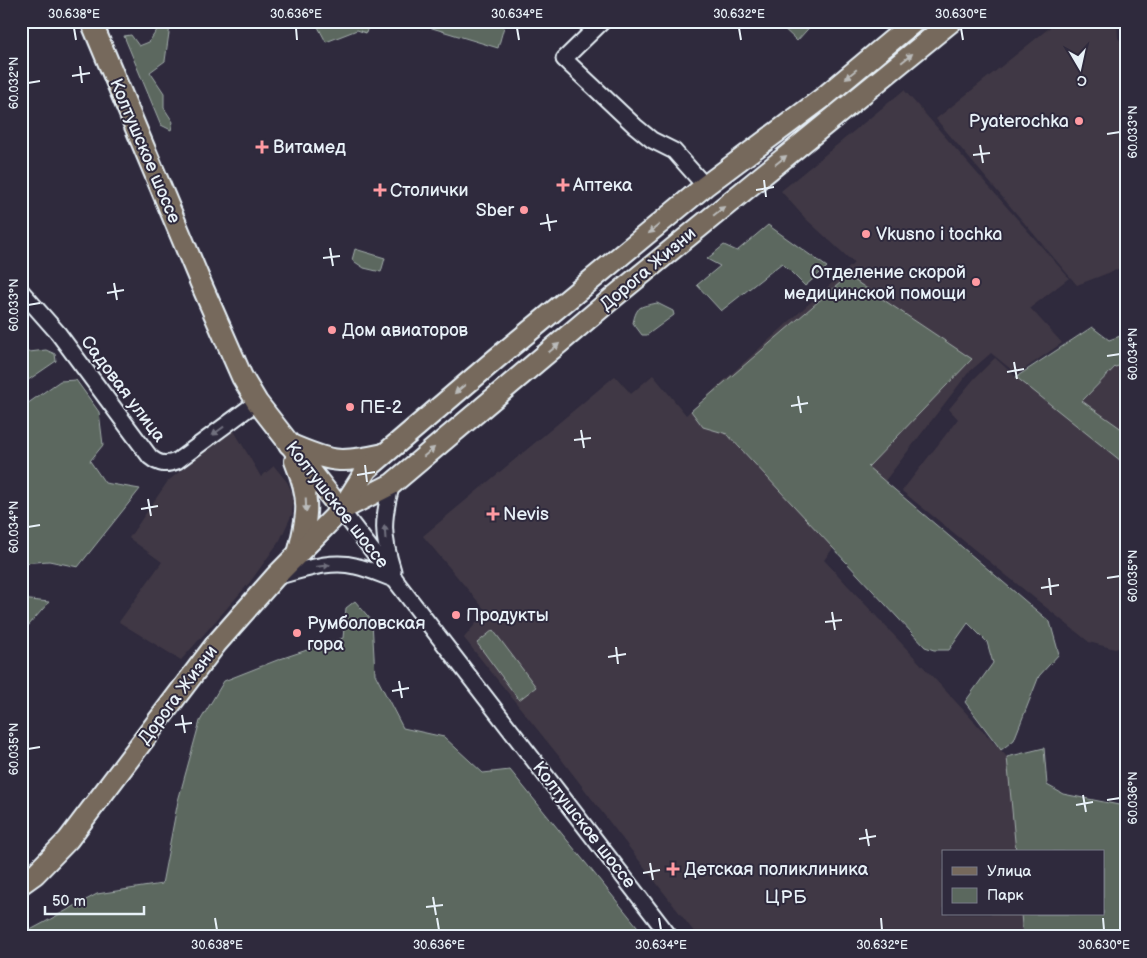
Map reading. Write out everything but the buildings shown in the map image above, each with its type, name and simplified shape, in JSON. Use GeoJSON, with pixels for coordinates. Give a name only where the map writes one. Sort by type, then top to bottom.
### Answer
{"type":"FeatureCollection","features":[{"type":"Feature","properties":{"kind":"main road","name":"Колтушское шоссе"},"geometry":{"type":"LineString","coordinates":[[91,21],[242,377],[257,402],[287,443],[341,510]]}},
{"type":"Feature","properties":{"kind":"main road","name":"Дорога Жизни"},"geometry":{"type":"LineString","coordinates":[[21,884],[35,874],[68,840],[216,644],[275,577],[341,510],[367,469],[706,186],[824,97],[915,21]]}},
{"type":"Feature","properties":{"kind":"main road","name":"Дорога Жизни"},"geometry":{"type":"LineString","coordinates":[[341,510],[392,484],[651,266],[952,21]]}},
{"type":"Feature","properties":{"kind":"main road"},"geometry":{"type":"LineString","coordinates":[[287,443],[319,457],[336,460],[354,460],[384,454]]}},
{"type":"Feature","properties":{"kind":"main road"},"geometry":{"type":"LineString","coordinates":[[287,443],[303,481],[307,501],[306,518],[297,555]]}},
{"type":"Feature","properties":{"kind":"street"},"geometry":{"type":"LineString","coordinates":[[603,21],[564,59],[635,126],[652,140],[674,152],[706,186]]}},
{"type":"Feature","properties":{"kind":"street","name":"Садовая улица"},"geometry":{"type":"LineString","coordinates":[[21,291],[58,333],[150,457],[158,463],[167,464],[177,461],[257,402]]}},
{"type":"Feature","properties":{"kind":"street"},"geometry":{"type":"LineString","coordinates":[[392,484],[386,506],[384,531],[387,552],[396,580]]}},
{"type":"Feature","properties":{"kind":"street","name":"Колтушское шоссе"},"geometry":{"type":"LineString","coordinates":[[341,510],[670,937]]}},
{"type":"Feature","properties":{"kind":"street"},"geometry":{"type":"LineString","coordinates":[[275,577],[312,567],[336,564],[354,565],[396,580]]}},
{"type":"Feature","properties":{"kind":"shaded area"},"geometry":{"type":"Polygon","coordinates":[[[1058,21],[1117,21],[1118,38],[1126,48],[1126,266],[1077,285],[936,119],[1058,21]]]}},
{"type":"Feature","properties":{"kind":"shaded area"},"geometry":{"type":"Polygon","coordinates":[[[904,90],[1069,278],[1030,308],[1062,343],[1017,374],[991,353],[968,373],[824,560],[1007,757],[1016,850],[942,850],[942,916],[1021,916],[1023,937],[698,937],[562,760],[464,638],[486,611],[423,536],[615,376],[631,394],[653,375],[686,415],[854,263],[805,218],[781,191],[904,90]]]}},
{"type":"Feature","properties":{"kind":"shaded area"},"geometry":{"type":"Polygon","coordinates":[[[995,358],[1016,377],[1082,401],[1115,367],[1126,364],[1126,646],[1115,649],[1089,642],[902,491],[958,419],[949,409],[974,379],[995,358]]]}},
{"type":"Feature","properties":{"kind":"shaded area"},"geometry":{"type":"Polygon","coordinates":[[[233,429],[261,477],[274,466],[287,482],[292,492],[292,514],[280,540],[250,582],[181,660],[119,622],[162,562],[129,538],[168,481],[233,429]]]}},
{"type":"Feature","properties":{"kind":"green space"},"geometry":{"type":"Polygon","coordinates":[[[158,21],[173,21],[170,26],[165,61],[150,72],[164,93],[164,108],[173,122],[171,130],[161,125],[124,36],[131,35],[139,46],[149,42],[159,27],[158,21]]]}},
{"type":"Feature","properties":{"kind":"green space"},"geometry":{"type":"Polygon","coordinates":[[[318,21],[370,21],[366,33],[357,30],[326,42],[316,23],[318,21]]]}},
{"type":"Feature","properties":{"kind":"green space"},"geometry":{"type":"Polygon","coordinates":[[[409,21],[504,21],[505,23],[498,48],[409,21]]]}},
{"type":"Feature","properties":{"kind":"green space"},"geometry":{"type":"Polygon","coordinates":[[[780,21],[815,21],[797,41],[778,23],[780,21]]]}},
{"type":"Feature","properties":{"kind":"green space"},"geometry":{"type":"Polygon","coordinates":[[[768,225],[827,267],[805,286],[782,263],[721,311],[697,285],[720,266],[707,259],[724,245],[737,251],[768,225]]]}},
{"type":"Feature","properties":{"kind":"green space"},"geometry":{"type":"Polygon","coordinates":[[[355,249],[385,258],[381,272],[364,268],[352,260],[355,249]]]}},
{"type":"Feature","properties":{"kind":"green space"},"geometry":{"type":"Polygon","coordinates":[[[848,276],[972,359],[868,467],[1050,622],[1059,654],[1039,676],[1014,740],[1001,750],[965,702],[993,663],[987,642],[968,623],[949,650],[934,650],[925,647],[727,434],[703,427],[691,411],[848,276]]]}},
{"type":"Feature","properties":{"kind":"green space"},"geometry":{"type":"Polygon","coordinates":[[[657,303],[673,311],[674,315],[647,335],[642,335],[633,323],[636,313],[643,306],[657,303]]]}},
{"type":"Feature","properties":{"kind":"green space"},"geometry":{"type":"Polygon","coordinates":[[[1092,327],[1109,340],[1126,334],[1126,364],[1115,367],[1082,401],[1126,432],[1126,465],[1016,377],[1092,327]]]}},
{"type":"Feature","properties":{"kind":"green space"},"geometry":{"type":"Polygon","coordinates":[[[46,350],[55,354],[56,361],[21,385],[21,353],[46,350]]]}},
{"type":"Feature","properties":{"kind":"green space"},"geometry":{"type":"Polygon","coordinates":[[[76,380],[99,412],[103,445],[90,461],[105,483],[140,489],[78,567],[49,561],[21,563],[21,408],[60,381],[76,380]]]}},
{"type":"Feature","properties":{"kind":"green space"},"geometry":{"type":"Polygon","coordinates":[[[21,599],[49,602],[21,634],[21,599]]]}},
{"type":"Feature","properties":{"kind":"green space"},"geometry":{"type":"Polygon","coordinates":[[[355,601],[372,621],[375,674],[403,728],[444,737],[483,773],[510,770],[646,937],[21,937],[21,935],[97,894],[162,884],[178,801],[200,721],[224,681],[280,659],[343,638],[346,608],[355,601]]]}},
{"type":"Feature","properties":{"kind":"green space"},"geometry":{"type":"Polygon","coordinates":[[[493,630],[536,687],[519,700],[477,643],[493,630]]]}},
{"type":"Feature","properties":{"kind":"green space"},"geometry":{"type":"Polygon","coordinates":[[[1044,748],[1047,785],[1063,794],[1119,805],[1126,802],[1126,924],[1122,926],[1122,937],[1023,937],[1021,916],[1104,916],[1104,850],[1016,850],[1007,757],[1044,748]]]}},
{"type":"Feature","properties":{"kind":"place","name":"Pyaterochka"},"geometry":{"type":"Point","coordinates":[1079,121]}},
{"type":"Feature","properties":{"kind":"place","name":"Витамед"},"geometry":{"type":"Point","coordinates":[262,147]}},
{"type":"Feature","properties":{"kind":"place","name":"Аптека"},"geometry":{"type":"Point","coordinates":[563,185]}},
{"type":"Feature","properties":{"kind":"place","name":"Столички"},"geometry":{"type":"Point","coordinates":[380,190]}},
{"type":"Feature","properties":{"kind":"place","name":"Sber"},"geometry":{"type":"Point","coordinates":[524,210]}},
{"type":"Feature","properties":{"kind":"place","name":"Vkusno i tochka"},"geometry":{"type":"Point","coordinates":[866,234]}},
{"type":"Feature","properties":{"kind":"place","name":"Отделение скорой медицинской помощи"},"geometry":{"type":"Point","coordinates":[976,282]}},
{"type":"Feature","properties":{"kind":"place","name":"Дом авиаторов"},"geometry":{"type":"Point","coordinates":[332,330]}},
{"type":"Feature","properties":{"kind":"place","name":"ПЕ-2"},"geometry":{"type":"Point","coordinates":[350,407]}},
{"type":"Feature","properties":{"kind":"place","name":"Nevis"},"geometry":{"type":"Point","coordinates":[493,514]}},
{"type":"Feature","properties":{"kind":"place","name":"Продукты"},"geometry":{"type":"Point","coordinates":[456,615]}},
{"type":"Feature","properties":{"kind":"place","name":"Румболовская гора"},"geometry":{"type":"Point","coordinates":[297,633]}},
{"type":"Feature","properties":{"kind":"place","name":"Детская поликлиника"},"geometry":{"type":"Point","coordinates":[673,869]}},
{"type":"Feature","properties":{"kind":"district","name":"ЦРБ"},"geometry":{"type":"Point","coordinates":[786,897]}}]}
